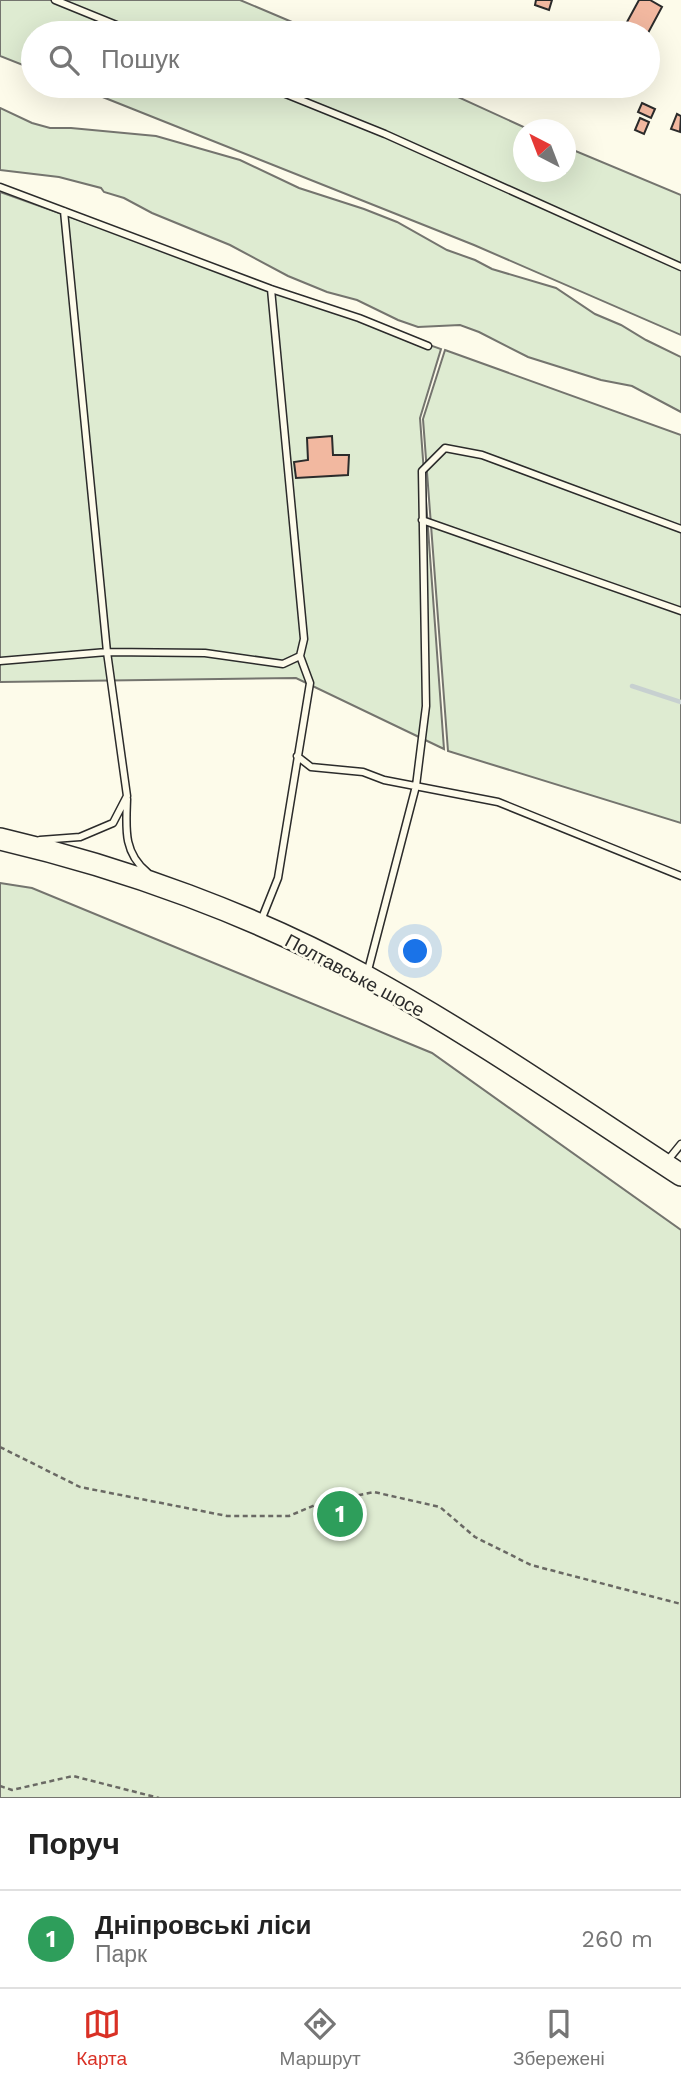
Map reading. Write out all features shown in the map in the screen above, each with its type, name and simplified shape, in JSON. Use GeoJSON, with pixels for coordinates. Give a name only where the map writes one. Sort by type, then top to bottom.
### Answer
{"type":"FeatureCollection","features":[{"type":"Feature","properties":{"kind":"main road","name":"Полтавське шосе"},"geometry":{"type":"LineString","coordinates":[[7,840],[167,889],[259,926],[366,977],[489,1051],[673,1170]]}},
{"type":"Feature","properties":{"kind":"lane"},"geometry":{"type":"LineString","coordinates":[[55,0],[107,21]]}},
{"type":"Feature","properties":{"kind":"lane"},"geometry":{"type":"LineString","coordinates":[[296,98],[385,134],[681,267]]}},
{"type":"Feature","properties":{"kind":"lane"},"geometry":{"type":"LineString","coordinates":[[0,187],[271,289],[359,318],[428,346]]}},
{"type":"Feature","properties":{"kind":"lane"},"geometry":{"type":"LineString","coordinates":[[64,211],[107,652],[127,796],[126,843],[136,863],[167,889]]}},
{"type":"Feature","properties":{"kind":"lane"},"geometry":{"type":"LineString","coordinates":[[259,926],[278,878],[310,683],[300,656],[304,639],[271,289]]}},
{"type":"Feature","properties":{"kind":"lane"},"geometry":{"type":"LineString","coordinates":[[366,977],[416,786],[426,706],[422,471],[445,448],[482,455],[681,529]]}},
{"type":"Feature","properties":{"kind":"lane"},"geometry":{"type":"LineString","coordinates":[[422,520],[681,611]]}},
{"type":"Feature","properties":{"kind":"lane"},"geometry":{"type":"LineString","coordinates":[[0,661],[107,652],[205,653],[283,664],[300,656]]}},
{"type":"Feature","properties":{"kind":"lane"},"geometry":{"type":"LineString","coordinates":[[297,756],[311,767],[363,772],[384,780],[498,802],[681,876]]}},
{"type":"Feature","properties":{"kind":"lane"},"geometry":{"type":"LineString","coordinates":[[7,840],[80,838],[113,823],[127,796]]}},
{"type":"Feature","properties":{"kind":"lane"},"geometry":{"type":"LineString","coordinates":[[673,1170],[681,1144]]}},
{"type":"Feature","properties":{"kind":"path"},"geometry":{"type":"LineString","coordinates":[[0,1447],[80,1487],[227,1516],[289,1516],[320,1503],[374,1492],[440,1507],[475,1536],[531,1565],[681,1604]]}},
{"type":"Feature","properties":{"kind":"path"},"geometry":{"type":"LineString","coordinates":[[0,1786],[12,1790],[73,1776],[159,1798]]}},
{"type":"Feature","properties":{"kind":"green space"},"geometry":{"type":"Polygon","coordinates":[[[0,0],[240,0],[290,21],[21,21],[21,64],[0,56],[0,0]]]}},
{"type":"Feature","properties":{"kind":"green space"},"geometry":{"type":"Polygon","coordinates":[[[105,98],[460,98],[513,122],[513,182],[576,182],[576,151],[681,195],[681,335],[474,245],[105,98]]]}},
{"type":"Feature","properties":{"kind":"green space"},"geometry":{"type":"Polygon","coordinates":[[[0,108],[50,128],[156,136],[240,160],[299,188],[397,222],[447,250],[492,269],[556,288],[595,314],[681,357],[681,412],[632,386],[601,380],[528,357],[460,325],[418,327],[398,320],[357,300],[327,292],[288,276],[230,245],[152,213],[124,198],[104,192],[101,188],[59,177],[0,170],[0,108]]]}},
{"type":"Feature","properties":{"kind":"green space"},"geometry":{"type":"Polygon","coordinates":[[[0,192],[441,349],[420,418],[444,749],[296,678],[0,682],[0,192]]]}},
{"type":"Feature","properties":{"kind":"green space"},"geometry":{"type":"Polygon","coordinates":[[[445,350],[681,435],[681,823],[448,751],[423,419],[445,350]]]}},
{"type":"Feature","properties":{"kind":"green space"},"geometry":{"type":"Polygon","coordinates":[[[0,883],[32,888],[432,1053],[681,1230],[681,1798],[0,1798],[0,883]]]}},
{"type":"Feature","properties":{"kind":"building"},"geometry":{"type":"Polygon","coordinates":[[[536,0],[552,0],[549,10],[535,5],[536,0]]]}},
{"type":"Feature","properties":{"kind":"building"},"geometry":{"type":"Polygon","coordinates":[[[639,0],[650,0],[662,7],[654,21],[628,21],[639,0]]]}},
{"type":"Feature","properties":{"kind":"building"},"geometry":{"type":"Polygon","coordinates":[[[642,103],[655,109],[651,118],[638,112],[642,103]]]}},
{"type":"Feature","properties":{"kind":"building"},"geometry":{"type":"Polygon","coordinates":[[[677,114],[681,116],[680,132],[671,129],[677,114]]]}},
{"type":"Feature","properties":{"kind":"building"},"geometry":{"type":"Polygon","coordinates":[[[640,118],[649,122],[644,134],[635,130],[640,118]]]}},
{"type":"Feature","properties":{"kind":"building"},"geometry":{"type":"Polygon","coordinates":[[[332,436],[333,455],[349,455],[348,475],[296,478],[294,462],[308,460],[307,438],[332,436]]]}},
{"type":"Feature","properties":{"kind":"waterway"},"geometry":{"type":"LineString","coordinates":[[632,686],[681,702]]}},
{"type":"Feature","properties":{"kind":"place","name":"Дніпровські ліси"},"geometry":{"type":"Point","coordinates":[340,1514]}}]}
